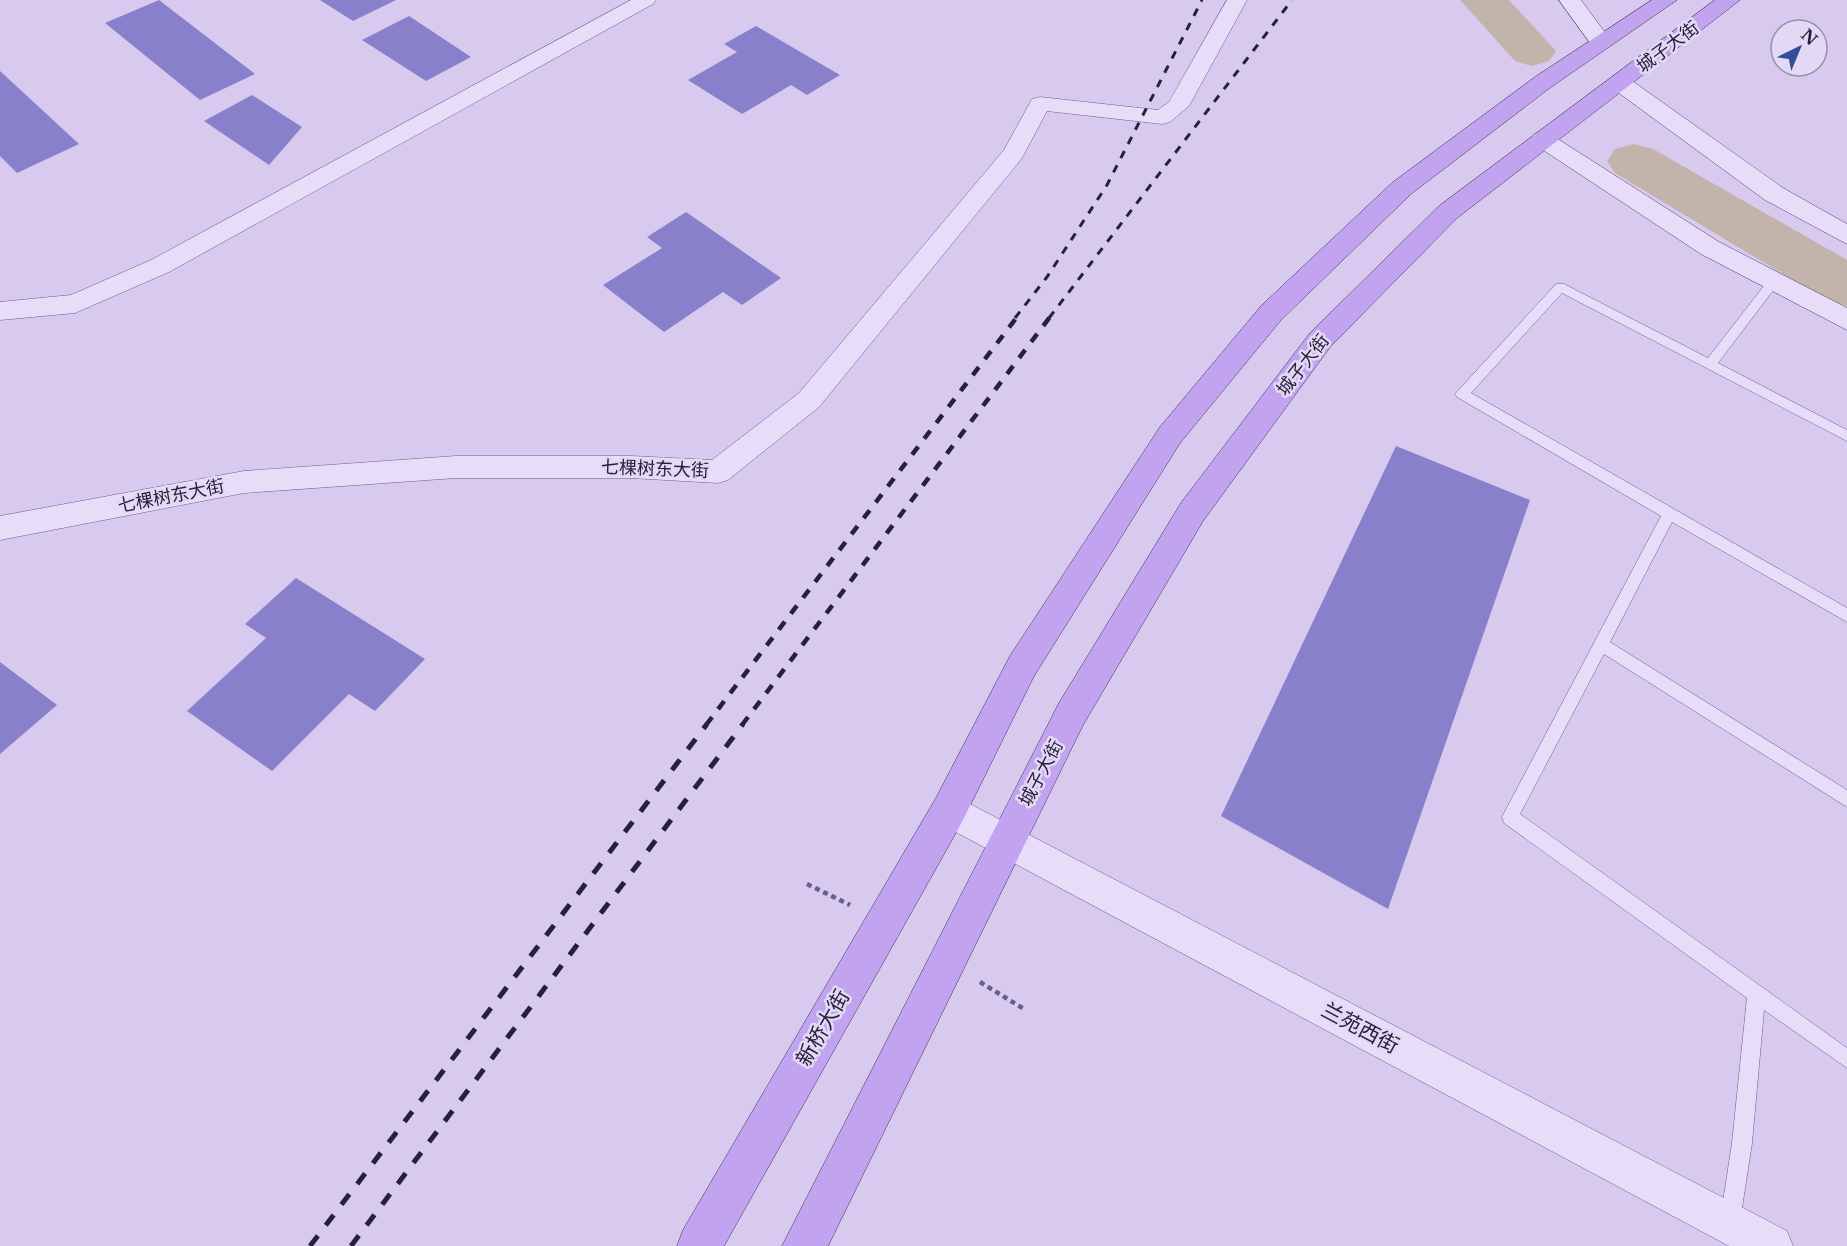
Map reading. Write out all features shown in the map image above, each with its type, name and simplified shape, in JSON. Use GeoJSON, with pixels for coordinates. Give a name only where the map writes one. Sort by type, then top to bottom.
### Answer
{"type":"FeatureCollection","features":[{"type":"Feature","properties":{"kind":"main road"},"geometry":{"type":"LineString","coordinates":[[949,810],[1022,666],[1170,435],[1271,313],[1402,188],[1543,81],[1666,0]]}},
{"type":"Feature","properties":{"kind":"main road","name":"城子大街"},"geometry":{"type":"LineString","coordinates":[[1005,840],[1071,714],[1192,512],[1320,340],[1448,212],[1728,0]]}},
{"type":"Feature","properties":{"kind":"main road","name":"新桥大街"},"geometry":{"type":"LineString","coordinates":[[699,1246],[949,810]]}},
{"type":"Feature","properties":{"kind":"main road"},"geometry":{"type":"LineString","coordinates":[[804,1246],[1005,840]]}},
{"type":"Feature","properties":{"kind":"street"},"geometry":{"type":"LineString","coordinates":[[0,310],[75,304],[160,266],[646,0]]}},
{"type":"Feature","properties":{"kind":"street","name":"七棵树东大街"},"geometry":{"type":"LineString","coordinates":[[0,528],[244,482],[456,467],[631,467],[718,472],[809,400],[1014,153],[1040,104],[1162,117],[1178,106],[1238,0]]}},
{"type":"Feature","properties":{"kind":"street"},"geometry":{"type":"LineString","coordinates":[[1570,0],[1602,42]]}},
{"type":"Feature","properties":{"kind":"street"},"geometry":{"type":"LineString","coordinates":[[1620,83],[1774,194],[1847,235]]}},
{"type":"Feature","properties":{"kind":"street"},"geometry":{"type":"LineString","coordinates":[[1542,139],[1710,248],[1847,320]]}},
{"type":"Feature","properties":{"kind":"street","name":"兰苑西街"},"geometry":{"type":"LineString","coordinates":[[949,810],[1772,1246]]}},
{"type":"Feature","properties":{"kind":"lane"},"geometry":{"type":"LineString","coordinates":[[1710,364],[1774,282]]}},
{"type":"Feature","properties":{"kind":"lane"},"geometry":{"type":"LineString","coordinates":[[1847,436],[1560,287],[1462,394],[1847,616]]}},
{"type":"Feature","properties":{"kind":"lane"},"geometry":{"type":"LineString","coordinates":[[1669,514],[1510,817],[1847,1059]]}},
{"type":"Feature","properties":{"kind":"lane"},"geometry":{"type":"LineString","coordinates":[[1601,644],[1847,799]]}},
{"type":"Feature","properties":{"kind":"lane"},"geometry":{"type":"LineString","coordinates":[[1730,1224],[1742,1143],[1756,994]]}},
{"type":"Feature","properties":{"kind":"building"},"geometry":{"type":"Polygon","coordinates":[[[159,0],[255,74],[200,100],[105,23],[159,0]]]}},
{"type":"Feature","properties":{"kind":"building"},"geometry":{"type":"Polygon","coordinates":[[[320,0],[396,0],[353,21],[320,0]]]}},
{"type":"Feature","properties":{"kind":"building"},"geometry":{"type":"Polygon","coordinates":[[[409,16],[471,57],[426,81],[362,40],[409,16]]]}},
{"type":"Feature","properties":{"kind":"building"},"geometry":{"type":"Polygon","coordinates":[[[756,26],[840,75],[807,95],[791,85],[742,114],[688,80],[737,52],[724,44],[756,26]]]}},
{"type":"Feature","properties":{"kind":"building"},"geometry":{"type":"Polygon","coordinates":[[[0,71],[79,144],[17,173],[0,156],[0,71]]]}},
{"type":"Feature","properties":{"kind":"building"},"geometry":{"type":"Polygon","coordinates":[[[252,95],[302,127],[269,165],[204,121],[252,95]]]}},
{"type":"Feature","properties":{"kind":"building"},"geometry":{"type":"Polygon","coordinates":[[[686,212],[781,278],[742,305],[723,292],[664,332],[603,285],[662,248],[647,237],[686,212]]]}},
{"type":"Feature","properties":{"kind":"building"},"geometry":{"type":"Polygon","coordinates":[[[1396,446],[1530,500],[1388,909],[1221,816],[1396,446]]]}},
{"type":"Feature","properties":{"kind":"building"},"geometry":{"type":"Polygon","coordinates":[[[296,578],[425,659],[375,711],[349,694],[272,771],[187,711],[266,638],[245,624],[296,578]]]}},
{"type":"Feature","properties":{"kind":"building"},"geometry":{"type":"Polygon","coordinates":[[[0,662],[57,705],[0,754],[0,662]]]}},
{"type":"Feature","properties":{"kind":"waterway"},"geometry":{"type":"LineString","coordinates":[[1483,0],[1532,51]]}},
{"type":"Feature","properties":{"kind":"waterway"},"geometry":{"type":"LineString","coordinates":[[1634,161],[1847,286]]}},
{"type":"Feature","properties":{"kind":"railway"},"geometry":{"type":"LineString","coordinates":[[1015,318],[1047,277],[1107,185],[1202,0]]}},
{"type":"Feature","properties":{"kind":"railway"},"geometry":{"type":"LineString","coordinates":[[1049,318],[1292,0]]}},
{"type":"Feature","properties":{"kind":"railway"},"geometry":{"type":"LineString","coordinates":[[706,725],[1017,317]]}},
{"type":"Feature","properties":{"kind":"railway"},"geometry":{"type":"LineString","coordinates":[[742,725],[1050,317]]}},
{"type":"Feature","properties":{"kind":"railway"},"geometry":{"type":"LineString","coordinates":[[310,1246],[707,724]]}},
{"type":"Feature","properties":{"kind":"railway"},"geometry":{"type":"LineString","coordinates":[[351,1246],[743,724]]}}]}
